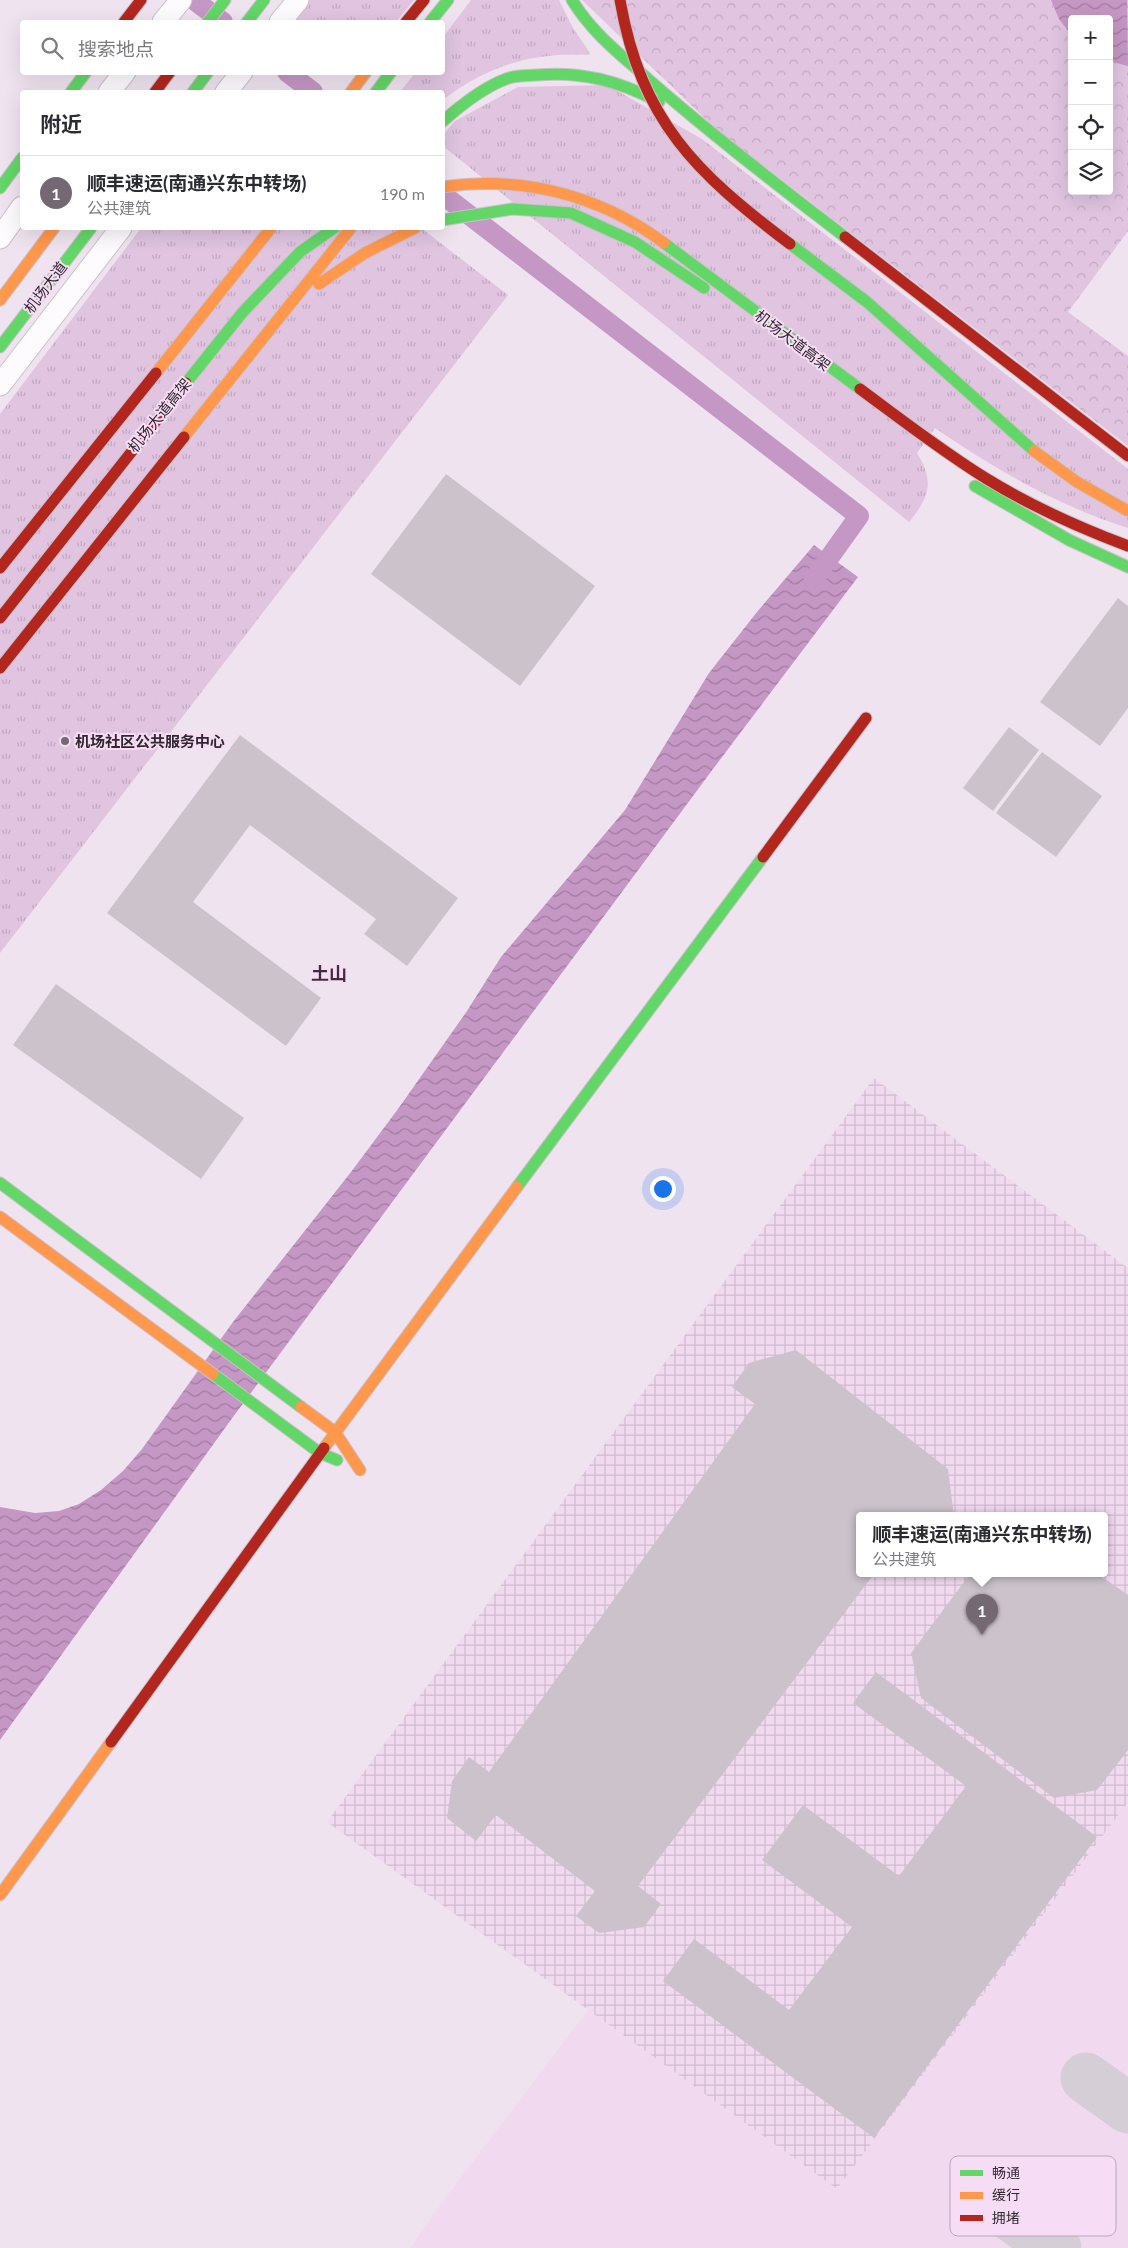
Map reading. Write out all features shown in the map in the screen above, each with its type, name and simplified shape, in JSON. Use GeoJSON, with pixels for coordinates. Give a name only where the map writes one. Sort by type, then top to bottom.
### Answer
{"type":"FeatureCollection","features":[{"type":"Feature","properties":{"kind":"main road"},"geometry":{"type":"LineString","coordinates":[[209,20],[224,0]]}},
{"type":"Feature","properties":{"kind":"main road"},"geometry":{"type":"LineString","coordinates":[[408,20],[424,0]]}},
{"type":"Feature","properties":{"kind":"main road"},"geometry":{"type":"LineString","coordinates":[[432,20],[448,0]]}},
{"type":"Feature","properties":{"kind":"main road"},"geometry":{"type":"LineString","coordinates":[[572,0],[584,20],[604,41],[700,124],[1128,456]]}},
{"type":"Feature","properties":{"kind":"main road"},"geometry":{"type":"LineString","coordinates":[[620,0],[627,40],[641,77],[656,108],[674,138],[703,172],[737,203],[867,303],[1029,447],[1094,493],[1128,511]]}},
{"type":"Feature","properties":{"kind":"main road"},"geometry":{"type":"LineString","coordinates":[[249,20],[262,3]]}},
{"type":"Feature","properties":{"kind":"main road"},"geometry":{"type":"LineString","coordinates":[[126,20],[138,4]]}},
{"type":"Feature","properties":{"kind":"main road"},"geometry":{"type":"LineString","coordinates":[[445,119],[462,104],[508,78],[560,72],[604,78],[626,85],[700,124]]}},
{"type":"Feature","properties":{"kind":"main road"},"geometry":{"type":"LineString","coordinates":[[72,90],[84,75]]}},
{"type":"Feature","properties":{"kind":"main road"},"geometry":{"type":"LineString","coordinates":[[156,90],[168,75]]}},
{"type":"Feature","properties":{"kind":"main road"},"geometry":{"type":"LineString","coordinates":[[194,90],[206,75]]}},
{"type":"Feature","properties":{"kind":"main road"},"geometry":{"type":"LineString","coordinates":[[352,90],[364,75]]}},
{"type":"Feature","properties":{"kind":"main road"},"geometry":{"type":"LineString","coordinates":[[378,90],[389,75]]}},
{"type":"Feature","properties":{"kind":"main road"},"geometry":{"type":"LineString","coordinates":[[0,188],[20,161]]}},
{"type":"Feature","properties":{"kind":"main road","name":"机场大道高架"},"geometry":{"type":"LineString","coordinates":[[445,186],[459,184],[518,184],[565,194],[610,211],[660,240],[883,408],[988,480],[1087,530],[1128,546]]}},
{"type":"Feature","properties":{"kind":"main road"},"geometry":{"type":"LineString","coordinates":[[445,220],[512,209],[571,213],[635,242],[714,296]]}},
{"type":"Feature","properties":{"kind":"main road","name":"机场大道"},"geometry":{"type":"LineString","coordinates":[[0,300],[52,230]]}},
{"type":"Feature","properties":{"kind":"main road","name":"机场大道"},"geometry":{"type":"LineString","coordinates":[[0,347],[89,230]]}},
{"type":"Feature","properties":{"kind":"main road","name":"机场大道高架"},"geometry":{"type":"LineString","coordinates":[[0,618],[113,473],[242,313],[300,252],[331,230]]}},
{"type":"Feature","properties":{"kind":"main road"},"geometry":{"type":"LineString","coordinates":[[0,668],[349,230]]}},
{"type":"Feature","properties":{"kind":"main road"},"geometry":{"type":"LineString","coordinates":[[288,308],[341,267],[377,244],[411,230]]}},
{"type":"Feature","properties":{"kind":"main road","name":"机场大道高架"},"geometry":{"type":"LineString","coordinates":[[0,568],[268,231]]}},
{"type":"Feature","properties":{"kind":"main road"},"geometry":{"type":"LineString","coordinates":[[967,481],[1014,510],[1108,559],[1128,567]]}},
{"type":"Feature","properties":{"kind":"main road"},"geometry":{"type":"LineString","coordinates":[[0,1894],[335,1432],[866,718]]}},
{"type":"Feature","properties":{"kind":"main road"},"geometry":{"type":"LineString","coordinates":[[0,1183],[335,1432],[360,1470],[320,1453],[0,1217]]}},
{"type":"Feature","properties":{"kind":"street"},"geometry":{"type":"LineString","coordinates":[[165,20],[181,0]]}},
{"type":"Feature","properties":{"kind":"street"},"geometry":{"type":"LineString","coordinates":[[283,20],[298,0]]}},
{"type":"Feature","properties":{"kind":"street"},"geometry":{"type":"LineString","coordinates":[[111,90],[123,75]]}},
{"type":"Feature","properties":{"kind":"street"},"geometry":{"type":"LineString","coordinates":[[228,90],[240,75]]}},
{"type":"Feature","properties":{"kind":"street"},"geometry":{"type":"LineString","coordinates":[[0,238],[20,211]]}},
{"type":"Feature","properties":{"kind":"street"},"geometry":{"type":"LineString","coordinates":[[0,385],[119,230]]}},
{"type":"Feature","properties":{"kind":"shaded area"},"geometry":{"type":"Polygon","coordinates":[[[874,1078],[1128,1268],[1128,1802],[837,2189],[327,1822],[874,1078]]]}},
{"type":"Feature","properties":{"kind":"shaded area"},"geometry":{"type":"Polygon","coordinates":[[[1128,1802],[1128,2248],[410,2248],[443,2201],[588,2010],[837,2189],[1128,1802]]]}},
{"type":"Feature","properties":{"kind":"green space"},"geometry":{"type":"Polygon","coordinates":[[[307,0],[414,0],[398,20],[291,20],[307,0]]]}},
{"type":"Feature","properties":{"kind":"green space"},"geometry":{"type":"Polygon","coordinates":[[[471,0],[559,0],[573,28],[590,53],[589,55],[549,56],[511,64],[476,78],[445,98],[445,90],[402,90],[413,75],[445,75],[445,34],[471,0]]]}},
{"type":"Feature","properties":{"kind":"green space"},"geometry":{"type":"Polygon","coordinates":[[[582,0],[1128,0],[1128,231],[1068,312],[1128,356],[1128,446],[718,131],[582,0]]]}},
{"type":"Feature","properties":{"kind":"green space"},"geometry":{"type":"Polygon","coordinates":[[[607,85],[702,139],[1128,469],[1128,528],[1052,498],[1004,472],[935,428],[917,453],[923,463],[928,481],[925,497],[909,522],[445,148],[445,133],[455,121],[518,87],[607,85]]]}},
{"type":"Feature","properties":{"kind":"green space"},"geometry":{"type":"Polygon","coordinates":[[[139,230],[424,230],[508,295],[0,953],[0,414],[139,230]]]}},
{"type":"Feature","properties":{"kind":"water"},"geometry":{"type":"Polygon","coordinates":[[[1051,0],[1127,0],[1128,66],[1113,62],[1113,15],[1068,15],[1068,31],[1059,19],[1051,0]]]}},
{"type":"Feature","properties":{"kind":"water"},"geometry":{"type":"Polygon","coordinates":[[[814,545],[858,577],[713,769],[233,1417],[0,1740],[0,1507],[35,1513],[59,1511],[79,1504],[101,1490],[123,1471],[142,1449],[233,1322],[398,1109],[467,1011],[501,957],[625,810],[709,673],[757,612],[814,545]]]}},
{"type":"Feature","properties":{"kind":"building"},"geometry":{"type":"Polygon","coordinates":[[[446,474],[595,586],[520,686],[371,574],[446,474]]]}},
{"type":"Feature","properties":{"kind":"building"},"geometry":{"type":"Polygon","coordinates":[[[1118,598],[1128,606],[1128,708],[1100,746],[1040,702],[1118,598]]]}},
{"type":"Feature","properties":{"kind":"building"},"geometry":{"type":"Polygon","coordinates":[[[1009,727],[1039,750],[993,811],[963,788],[1009,727]]]}},
{"type":"Feature","properties":{"kind":"building"},"geometry":{"type":"Polygon","coordinates":[[[240,735],[458,898],[407,966],[364,934],[376,919],[250,825],[193,902],[321,998],[286,1046],[107,913],[240,735]]]}},
{"type":"Feature","properties":{"kind":"building"},"geometry":{"type":"Polygon","coordinates":[[[1042,752],[1102,796],[1056,857],[996,813],[1042,752]]]}},
{"type":"Feature","properties":{"kind":"building"},"geometry":{"type":"Polygon","coordinates":[[[56,984],[244,1118],[201,1179],[13,1045],[56,984]]]}},
{"type":"Feature","properties":{"kind":"building"},"geometry":{"type":"Polygon","coordinates":[[[796,1350],[948,1469],[953,1512],[856,1512],[856,1577],[872,1577],[638,1886],[661,1904],[644,1927],[599,1933],[576,1916],[595,1891],[496,1815],[476,1841],[447,1818],[452,1781],[469,1757],[489,1772],[755,1404],[732,1387],[749,1363],[796,1350]]]}},
{"type":"Feature","properties":{"kind":"building"},"geometry":{"type":"Polygon","coordinates":[[[968,1577],[1102,1577],[1128,1595],[1128,1750],[1097,1790],[1054,1798],[921,1698],[911,1653],[968,1577]]]}},
{"type":"Feature","properties":{"kind":"building"},"geometry":{"type":"Polygon","coordinates":[[[876,1672],[1097,1837],[874,2138],[663,1981],[694,1939],[789,2010],[852,1927],[762,1860],[803,1805],[899,1876],[966,1786],[853,1703],[876,1672]]]}},
{"type":"Feature","properties":{"kind":"waterway"},"geometry":{"type":"LineString","coordinates":[[194,0],[220,20]]}},
{"type":"Feature","properties":{"kind":"waterway"},"geometry":{"type":"LineString","coordinates":[[291,75],[310,90]]}},
{"type":"Feature","properties":{"kind":"waterway"},"geometry":{"type":"LineString","coordinates":[[445,196],[859,516],[814,579]]}},
{"type":"Feature","properties":{"kind":"taxiway"},"geometry":{"type":"LineString","coordinates":[[1086,2078],[1128,2108]]}},
{"type":"Feature","properties":{"kind":"taxiway"},"geometry":{"type":"LineString","coordinates":[[1039,2236],[1056,2248]]}},
{"type":"Feature","properties":{"kind":"traffic: fast"},"geometry":{"type":"LineString","coordinates":[[210,20],[225,0]]}},
{"type":"Feature","properties":{"kind":"traffic: fast"},"geometry":{"type":"LineString","coordinates":[[249,20],[264,0]]}},
{"type":"Feature","properties":{"kind":"traffic: fast"},"geometry":{"type":"LineString","coordinates":[[432,20],[448,0]]}},
{"type":"Feature","properties":{"kind":"traffic: fast"},"geometry":{"type":"LineString","coordinates":[[572,0],[597,33],[672,100],[845,237]]}},
{"type":"Feature","properties":{"kind":"traffic: fast"},"geometry":{"type":"LineString","coordinates":[[445,119],[480,92],[497,83],[517,76],[554,74],[585,76],[615,83],[659,102]]}},
{"type":"Feature","properties":{"kind":"traffic: fast"},"geometry":{"type":"LineString","coordinates":[[72,90],[84,75]]}},
{"type":"Feature","properties":{"kind":"traffic: fast"},"geometry":{"type":"LineString","coordinates":[[194,90],[206,75]]}},
{"type":"Feature","properties":{"kind":"traffic: fast"},"geometry":{"type":"LineString","coordinates":[[378,90],[389,75]]}},
{"type":"Feature","properties":{"kind":"traffic: fast"},"geometry":{"type":"LineString","coordinates":[[0,188],[20,161]]}},
{"type":"Feature","properties":{"kind":"traffic: fast"},"geometry":{"type":"LineString","coordinates":[[445,220],[512,209],[571,213],[635,242],[704,288]]}},
{"type":"Feature","properties":{"kind":"traffic: fast"},"geometry":{"type":"LineString","coordinates":[[0,347],[89,230]]}},
{"type":"Feature","properties":{"kind":"traffic: fast"},"geometry":{"type":"LineString","coordinates":[[186,383],[242,313],[300,252],[331,230]]}},
{"type":"Feature","properties":{"kind":"traffic: fast"},"geometry":{"type":"LineString","coordinates":[[664,243],[860,389]]}},
{"type":"Feature","properties":{"kind":"traffic: fast"},"geometry":{"type":"LineString","coordinates":[[790,244],[867,302],[1034,451]]}},
{"type":"Feature","properties":{"kind":"traffic: fast"},"geometry":{"type":"LineString","coordinates":[[975,486],[1069,540],[1128,567]]}},
{"type":"Feature","properties":{"kind":"traffic: fast"},"geometry":{"type":"LineString","coordinates":[[517,1187],[763,857]]}},
{"type":"Feature","properties":{"kind":"traffic: fast"},"geometry":{"type":"LineString","coordinates":[[0,1183],[301,1407]]}},
{"type":"Feature","properties":{"kind":"traffic: fast"},"geometry":{"type":"LineString","coordinates":[[213,1374],[320,1453],[337,1460]]}},
{"type":"Feature","properties":{"kind":"traffic: slow"},"geometry":{"type":"LineString","coordinates":[[352,90],[364,75]]}},
{"type":"Feature","properties":{"kind":"traffic: slow"},"geometry":{"type":"LineString","coordinates":[[445,187],[501,184],[559,192],[613,212],[639,226],[664,243]]}},
{"type":"Feature","properties":{"kind":"traffic: slow"},"geometry":{"type":"LineString","coordinates":[[0,300],[52,230]]}},
{"type":"Feature","properties":{"kind":"traffic: slow"},"geometry":{"type":"LineString","coordinates":[[156,373],[269,230]]}},
{"type":"Feature","properties":{"kind":"traffic: slow"},"geometry":{"type":"LineString","coordinates":[[184,437],[349,230]]}},
{"type":"Feature","properties":{"kind":"traffic: slow"},"geometry":{"type":"LineString","coordinates":[[319,284],[365,253],[411,230]]}},
{"type":"Feature","properties":{"kind":"traffic: slow"},"geometry":{"type":"LineString","coordinates":[[1034,451],[1077,482],[1128,511]]}},
{"type":"Feature","properties":{"kind":"traffic: slow"},"geometry":{"type":"LineString","coordinates":[[324,1448],[517,1187]]}},
{"type":"Feature","properties":{"kind":"traffic: slow"},"geometry":{"type":"LineString","coordinates":[[0,1217],[213,1374]]}},
{"type":"Feature","properties":{"kind":"traffic: slow"},"geometry":{"type":"LineString","coordinates":[[301,1407],[335,1432],[360,1470]]}},
{"type":"Feature","properties":{"kind":"traffic: slow"},"geometry":{"type":"LineString","coordinates":[[0,1895],[111,1742]]}},
{"type":"Feature","properties":{"kind":"traffic: jam"},"geometry":{"type":"LineString","coordinates":[[126,20],[141,0]]}},
{"type":"Feature","properties":{"kind":"traffic: jam"},"geometry":{"type":"LineString","coordinates":[[408,20],[424,0]]}},
{"type":"Feature","properties":{"kind":"traffic: jam"},"geometry":{"type":"LineString","coordinates":[[620,0],[629,42],[642,79],[658,112],[678,141],[700,168],[727,193],[790,244]]}},
{"type":"Feature","properties":{"kind":"traffic: jam"},"geometry":{"type":"LineString","coordinates":[[156,90],[168,75]]}},
{"type":"Feature","properties":{"kind":"traffic: jam"},"geometry":{"type":"LineString","coordinates":[[845,237],[1128,456]]}},
{"type":"Feature","properties":{"kind":"traffic: jam"},"geometry":{"type":"LineString","coordinates":[[0,568],[156,373]]}},
{"type":"Feature","properties":{"kind":"traffic: jam"},"geometry":{"type":"LineString","coordinates":[[0,618],[186,383]]}},
{"type":"Feature","properties":{"kind":"traffic: jam"},"geometry":{"type":"LineString","coordinates":[[860,389],[939,447],[1004,489],[1056,516],[1128,546]]}},
{"type":"Feature","properties":{"kind":"traffic: jam"},"geometry":{"type":"LineString","coordinates":[[0,668],[184,437]]}},
{"type":"Feature","properties":{"kind":"traffic: jam"},"geometry":{"type":"LineString","coordinates":[[763,857],[866,718]]}},
{"type":"Feature","properties":{"kind":"traffic: jam"},"geometry":{"type":"LineString","coordinates":[[111,1742],[324,1448]]}},
{"type":"Feature","properties":{"kind":"place","name":"机场社区公共服务中心"},"geometry":{"type":"Point","coordinates":[65,741]}},
{"type":"Feature","properties":{"kind":"place","name":"顺丰速运(南通兴东中转场)"},"geometry":{"type":"Point","coordinates":[982,1635]}},
{"type":"Feature","properties":{"kind":"district","name":"土山"},"geometry":{"type":"Point","coordinates":[329,973]}}]}
